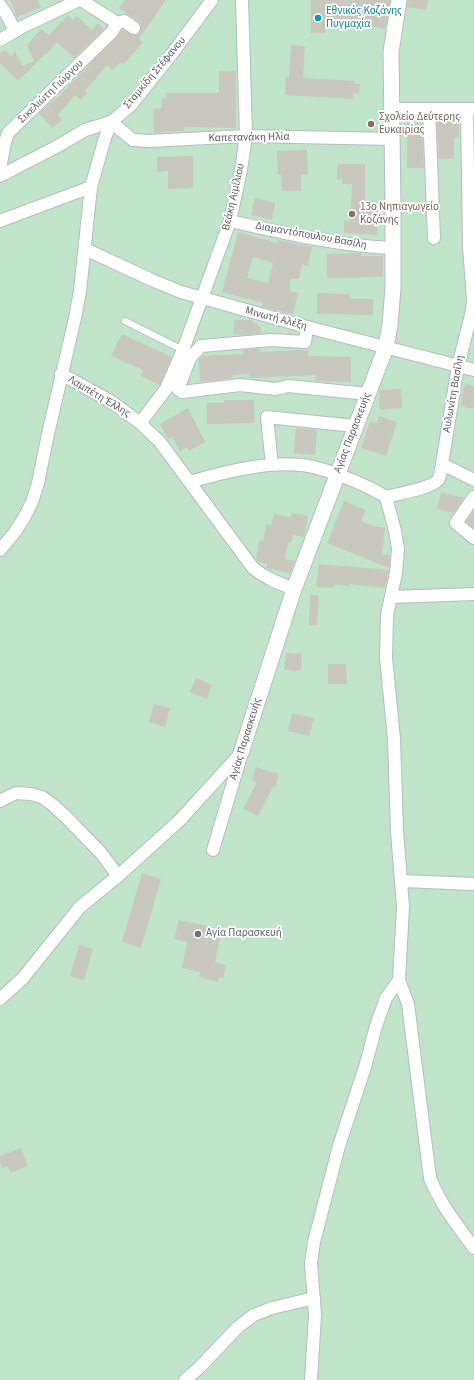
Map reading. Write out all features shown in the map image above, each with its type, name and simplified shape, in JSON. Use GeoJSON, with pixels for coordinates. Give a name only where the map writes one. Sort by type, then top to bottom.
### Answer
{"type":"FeatureCollection","features":[{"type":"Feature","properties":{"kind":"street"},"geometry":{"type":"LineString","coordinates":[[0,40],[47,14],[80,0],[117,23],[124,22],[134,28]]}},
{"type":"Feature","properties":{"kind":"street","name":"Σταμκίδη Στέφανου"},"geometry":{"type":"LineString","coordinates":[[0,176],[58,146],[85,130],[111,122],[131,105],[212,0]]}},
{"type":"Feature","properties":{"kind":"street","name":"Βεάκη Αιμίλιου"},"geometry":{"type":"LineString","coordinates":[[140,423],[166,390],[183,350],[230,221],[241,170],[246,136],[242,0]]}},
{"type":"Feature","properties":{"kind":"street","name":"Αγίας Παρασκευής"},"geometry":{"type":"LineString","coordinates":[[212,850],[241,752],[294,589],[386,347],[390,324],[393,288],[394,248],[391,52],[399,0]]}},
{"type":"Feature","properties":{"kind":"street"},"geometry":{"type":"LineString","coordinates":[[0,5],[15,31]]}},
{"type":"Feature","properties":{"kind":"street","name":"Σικελιώτη Γιώργου"},"geometry":{"type":"LineString","coordinates":[[0,169],[8,133],[112,32],[117,23]]}},
{"type":"Feature","properties":{"kind":"street"},"geometry":{"type":"LineString","coordinates":[[392,109],[471,109]]}},
{"type":"Feature","properties":{"kind":"street"},"geometry":{"type":"LineString","coordinates":[[429,109],[434,238]]}},
{"type":"Feature","properties":{"kind":"street","name":"Αυλωνίτη Βασίλη"},"geometry":{"type":"LineString","coordinates":[[386,497],[435,483],[440,475],[458,366],[472,311],[471,109]]}},
{"type":"Feature","properties":{"kind":"street","name":"Καπετανάκη Ηλία"},"geometry":{"type":"LineString","coordinates":[[111,122],[133,140],[149,141],[246,136],[392,139]]}},
{"type":"Feature","properties":{"kind":"street","name":"Λαμπέτη Έλλης"},"geometry":{"type":"LineString","coordinates":[[111,122],[91,187],[85,249],[75,318],[61,374],[112,402],[140,423],[160,442],[253,568],[262,576],[294,589]]}},
{"type":"Feature","properties":{"kind":"street"},"geometry":{"type":"LineString","coordinates":[[0,221],[91,187]]}},
{"type":"Feature","properties":{"kind":"street","name":"Διαμαντόπουλου Βασίλη"},"geometry":{"type":"LineString","coordinates":[[230,221],[321,240],[360,246],[394,248]]}},
{"type":"Feature","properties":{"kind":"street","name":"Μινωτή Αλέξη"},"geometry":{"type":"LineString","coordinates":[[85,249],[181,292],[307,327],[474,370]]}},
{"type":"Feature","properties":{"kind":"street"},"geometry":{"type":"LineString","coordinates":[[307,327],[305,342],[271,340],[201,346],[190,358],[178,389],[182,392],[240,385],[276,389],[288,386],[368,394]]}},
{"type":"Feature","properties":{"kind":"street"},"geometry":{"type":"LineString","coordinates":[[0,550],[15,532],[32,502],[38,483],[61,374]]}},
{"type":"Feature","properties":{"kind":"street"},"geometry":{"type":"LineString","coordinates":[[272,465],[267,417],[355,426]]}},
{"type":"Feature","properties":{"kind":"street"},"geometry":{"type":"LineString","coordinates":[[442,464],[474,480]]}},
{"type":"Feature","properties":{"kind":"street"},"geometry":{"type":"LineString","coordinates":[[190,482],[215,474],[272,465],[302,465],[337,475],[366,486],[386,497],[398,549],[396,573],[387,615],[386,658],[394,739],[397,831],[402,881],[403,924],[399,980],[408,1004],[430,1178],[445,1209],[474,1248]]}},
{"type":"Feature","properties":{"kind":"street"},"geometry":{"type":"LineString","coordinates":[[474,497],[456,523],[474,538]]}},
{"type":"Feature","properties":{"kind":"street"},"geometry":{"type":"LineString","coordinates":[[391,597],[474,594]]}},
{"type":"Feature","properties":{"kind":"street"},"geometry":{"type":"LineString","coordinates":[[0,999],[23,978],[80,907],[118,876],[180,820],[241,752]]}},
{"type":"Feature","properties":{"kind":"street"},"geometry":{"type":"LineString","coordinates":[[0,801],[16,793],[31,794],[42,797],[53,804],[68,818],[101,853],[118,876]]}},
{"type":"Feature","properties":{"kind":"street"},"geometry":{"type":"LineString","coordinates":[[402,881],[474,884]]}},
{"type":"Feature","properties":{"kind":"street"},"geometry":{"type":"LineString","coordinates":[[311,1380],[315,1334],[312,1252],[327,1188],[365,1067],[376,1026],[386,998],[399,980]]}},
{"type":"Feature","properties":{"kind":"street"},"geometry":{"type":"LineString","coordinates":[[185,1380],[200,1367],[238,1327],[254,1315],[272,1308],[314,1298]]}},
{"type":"Feature","properties":{"kind":"lane"},"geometry":{"type":"LineString","coordinates":[[125,321],[183,350]]}},
{"type":"Feature","properties":{"kind":"green space"},"geometry":{"type":"Polygon","coordinates":[[[0,0],[474,0],[474,1380],[0,1380],[0,0]]]}},
{"type":"Feature","properties":{"kind":"building"},"geometry":{"type":"Polygon","coordinates":[[[10,0],[38,0],[41,7],[17,17],[10,0]]]}},
{"type":"Feature","properties":{"kind":"building"},"geometry":{"type":"Polygon","coordinates":[[[125,0],[166,0],[139,39],[143,42],[123,65],[120,62],[113,70],[107,65],[85,91],[87,93],[81,100],[75,95],[58,115],[62,120],[52,128],[39,113],[59,96],[123,29],[133,35],[138,35],[140,32],[141,25],[139,22],[119,8],[125,0]]]}},
{"type":"Feature","properties":{"kind":"building"},"geometry":{"type":"Polygon","coordinates":[[[311,0],[390,0],[385,29],[325,18],[325,33],[311,33],[311,0]]]}},
{"type":"Feature","properties":{"kind":"building"},"geometry":{"type":"Polygon","coordinates":[[[408,0],[428,0],[426,10],[407,7],[408,0]]]}},
{"type":"Feature","properties":{"kind":"building"},"geometry":{"type":"Polygon","coordinates":[[[68,15],[73,20],[77,16],[92,30],[98,23],[104,29],[74,58],[57,42],[18,81],[0,63],[0,54],[4,50],[11,56],[15,52],[23,66],[34,61],[27,45],[41,29],[49,35],[68,15]]]}},
{"type":"Feature","properties":{"kind":"building"},"geometry":{"type":"Polygon","coordinates":[[[291,45],[305,46],[303,78],[355,81],[355,84],[360,84],[359,94],[353,93],[353,99],[285,95],[286,77],[289,77],[291,45]]]}},
{"type":"Feature","properties":{"kind":"building"},"geometry":{"type":"Polygon","coordinates":[[[219,71],[236,71],[236,128],[184,127],[184,131],[154,133],[153,109],[162,108],[161,99],[167,98],[166,93],[219,93],[219,71]]]}},
{"type":"Feature","properties":{"kind":"building"},"geometry":{"type":"Polygon","coordinates":[[[437,116],[459,116],[459,138],[454,138],[454,159],[438,159],[437,116]]]}},
{"type":"Feature","properties":{"kind":"building"},"geometry":{"type":"Polygon","coordinates":[[[407,123],[422,124],[424,168],[407,168],[407,123]]]}},
{"type":"Feature","properties":{"kind":"building"},"geometry":{"type":"Polygon","coordinates":[[[307,150],[308,175],[301,175],[301,191],[282,191],[281,175],[278,175],[277,151],[307,150]]]}},
{"type":"Feature","properties":{"kind":"building"},"geometry":{"type":"Polygon","coordinates":[[[193,156],[193,188],[168,189],[168,171],[157,172],[157,157],[193,156]]]}},
{"type":"Feature","properties":{"kind":"building"},"geometry":{"type":"Polygon","coordinates":[[[337,164],[365,164],[365,200],[371,200],[370,209],[378,209],[377,235],[344,233],[344,221],[350,221],[352,184],[342,184],[342,179],[337,180],[337,164]]]}},
{"type":"Feature","properties":{"kind":"building"},"geometry":{"type":"Polygon","coordinates":[[[255,198],[275,203],[272,220],[251,215],[255,198]]]}},
{"type":"Feature","properties":{"kind":"building"},"geometry":{"type":"Polygon","coordinates":[[[238,232],[278,243],[279,240],[312,247],[308,266],[302,264],[299,279],[290,279],[290,292],[298,293],[293,314],[262,307],[263,303],[222,292],[238,232]],[[253,257],[247,278],[268,283],[273,263],[253,257]]]}},
{"type":"Feature","properties":{"kind":"building"},"geometry":{"type":"Polygon","coordinates":[[[361,253],[361,256],[383,256],[383,277],[327,278],[327,254],[361,253]]]}},
{"type":"Feature","properties":{"kind":"building"},"geometry":{"type":"Polygon","coordinates":[[[317,293],[350,294],[350,299],[373,299],[373,315],[317,314],[317,293]]]}},
{"type":"Feature","properties":{"kind":"building"},"geometry":{"type":"Polygon","coordinates":[[[234,320],[251,320],[261,328],[261,333],[240,335],[233,334],[234,320]]]}},
{"type":"Feature","properties":{"kind":"building"},"geometry":{"type":"Polygon","coordinates":[[[122,334],[172,357],[160,385],[141,376],[143,370],[111,356],[122,334]]]}},
{"type":"Feature","properties":{"kind":"building"},"geometry":{"type":"Polygon","coordinates":[[[260,348],[260,352],[308,350],[308,356],[351,357],[351,382],[315,381],[316,375],[249,378],[249,374],[232,375],[233,378],[200,382],[199,360],[202,356],[243,354],[243,350],[260,348]]]}},
{"type":"Feature","properties":{"kind":"building"},"geometry":{"type":"Polygon","coordinates":[[[465,384],[474,386],[474,409],[460,406],[465,384]]]}},
{"type":"Feature","properties":{"kind":"building"},"geometry":{"type":"Polygon","coordinates":[[[401,389],[402,408],[380,410],[379,390],[401,389]]]}},
{"type":"Feature","properties":{"kind":"building"},"geometry":{"type":"Polygon","coordinates":[[[224,400],[254,400],[255,423],[207,424],[207,403],[224,403],[224,400]]]}},
{"type":"Feature","properties":{"kind":"building"},"geometry":{"type":"Polygon","coordinates":[[[188,408],[205,442],[189,451],[187,447],[180,451],[172,437],[168,439],[160,424],[188,408]]]}},
{"type":"Feature","properties":{"kind":"building"},"geometry":{"type":"Polygon","coordinates":[[[379,416],[397,422],[386,456],[361,448],[370,421],[377,423],[379,416]]]}},
{"type":"Feature","properties":{"kind":"building"},"geometry":{"type":"Polygon","coordinates":[[[296,428],[317,430],[315,455],[294,453],[296,428]]]}},
{"type":"Feature","properties":{"kind":"building"},"geometry":{"type":"Polygon","coordinates":[[[441,492],[464,498],[454,513],[437,509],[441,492]]]}},
{"type":"Feature","properties":{"kind":"building"},"geometry":{"type":"Polygon","coordinates":[[[344,501],[366,510],[361,521],[385,528],[382,555],[390,555],[389,568],[327,543],[344,501]]]}},
{"type":"Feature","properties":{"kind":"building"},"geometry":{"type":"Polygon","coordinates":[[[474,510],[474,528],[466,522],[474,510]]]}},
{"type":"Feature","properties":{"kind":"building"},"geometry":{"type":"Polygon","coordinates":[[[292,513],[308,516],[304,537],[293,535],[291,543],[288,543],[285,559],[295,561],[290,573],[266,568],[267,564],[258,562],[256,559],[259,540],[263,541],[266,524],[271,525],[274,514],[291,517],[292,513]]]}},
{"type":"Feature","properties":{"kind":"building"},"geometry":{"type":"Polygon","coordinates":[[[319,564],[389,570],[385,588],[350,584],[350,586],[335,585],[334,588],[316,587],[319,564]]]}},
{"type":"Feature","properties":{"kind":"building"},"geometry":{"type":"Polygon","coordinates":[[[310,595],[319,595],[317,625],[309,625],[310,595]]]}},
{"type":"Feature","properties":{"kind":"building"},"geometry":{"type":"Polygon","coordinates":[[[286,653],[302,654],[301,671],[284,670],[286,653]]]}},
{"type":"Feature","properties":{"kind":"building"},"geometry":{"type":"Polygon","coordinates":[[[328,664],[346,664],[347,684],[328,684],[328,664]]]}},
{"type":"Feature","properties":{"kind":"building"},"geometry":{"type":"Polygon","coordinates":[[[196,678],[212,685],[207,699],[190,692],[196,678]]]}},
{"type":"Feature","properties":{"kind":"building"},"geometry":{"type":"Polygon","coordinates":[[[154,704],[170,708],[165,727],[149,722],[154,704]]]}},
{"type":"Feature","properties":{"kind":"building"},"geometry":{"type":"Polygon","coordinates":[[[292,713],[314,718],[309,736],[288,731],[292,713]]]}},
{"type":"Feature","properties":{"kind":"building"},"geometry":{"type":"Polygon","coordinates":[[[256,767],[279,774],[275,788],[273,787],[258,816],[243,809],[257,782],[252,781],[256,767]]]}},
{"type":"Feature","properties":{"kind":"building"},"geometry":{"type":"Polygon","coordinates":[[[142,873],[161,879],[141,948],[122,942],[142,873]]]}},
{"type":"Feature","properties":{"kind":"building"},"geometry":{"type":"Polygon","coordinates":[[[179,920],[222,929],[215,962],[226,965],[223,978],[219,977],[218,982],[199,977],[200,972],[182,968],[187,942],[174,939],[179,920]]]}},
{"type":"Feature","properties":{"kind":"building"},"geometry":{"type":"Polygon","coordinates":[[[79,945],[93,949],[84,980],[70,976],[79,945]]]}},
{"type":"Feature","properties":{"kind":"building"},"geometry":{"type":"Polygon","coordinates":[[[21,1148],[28,1166],[10,1173],[8,1166],[2,1168],[0,1156],[21,1148]]]}},
{"type":"Feature","properties":{"kind":"place","name":"Εθνικός Κοζάνης Πυγμαχία"},"geometry":{"type":"Point","coordinates":[318,18]}},
{"type":"Feature","properties":{"kind":"place","name":"Σχολείο Δεύτερης Ευκαιρίας"},"geometry":{"type":"Point","coordinates":[371,124]}},
{"type":"Feature","properties":{"kind":"place","name":"13ο Νηπιαγωγείο Κοζάνης"},"geometry":{"type":"Point","coordinates":[352,214]}},
{"type":"Feature","properties":{"kind":"place","name":"Αγία Παρασκευή"},"geometry":{"type":"Point","coordinates":[198,934]}}]}
